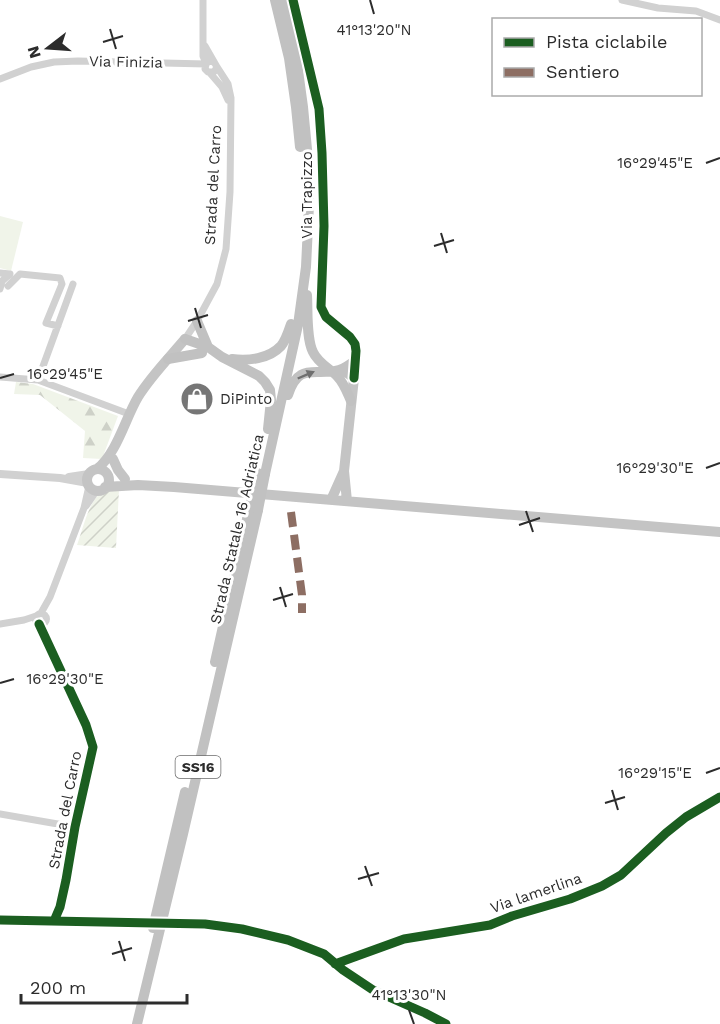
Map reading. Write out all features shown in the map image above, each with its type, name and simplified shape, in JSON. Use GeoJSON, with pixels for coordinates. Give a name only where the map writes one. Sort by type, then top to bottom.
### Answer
{"type":"FeatureCollection","features":[{"type":"Feature","properties":{"kind":"highway","name":"Strada Statale 16 Adriatica"},"geometry":{"type":"LineString","coordinates":[[272,431],[299,266],[301,206],[301,160],[296,107],[289,58],[275,0]]}},
{"type":"Feature","properties":{"kind":"highway","name":"Strada Statale 16 Adriatica"},"geometry":{"type":"LineString","coordinates":[[137,1024],[183,834],[261,473],[298,325],[306,267],[309,205],[308,160],[296,56],[284,0]]}},
{"type":"Feature","properties":{"kind":"highway"},"geometry":{"type":"LineString","coordinates":[[306,267],[310,345],[318,360],[337,373],[351,401]]}},
{"type":"Feature","properties":{"kind":"highway"},"geometry":{"type":"LineString","coordinates":[[198,321],[205,350]]}},
{"type":"Feature","properties":{"kind":"highway"},"geometry":{"type":"LineString","coordinates":[[222,357],[241,360],[272,353],[283,345],[291,324]]}},
{"type":"Feature","properties":{"kind":"highway"},"geometry":{"type":"LineString","coordinates":[[185,339],[259,376],[265,382],[270,390],[272,431]]}},
{"type":"Feature","properties":{"kind":"highway"},"geometry":{"type":"LineString","coordinates":[[168,359],[205,350]]}},
{"type":"Feature","properties":{"kind":"highway"},"geometry":{"type":"LineString","coordinates":[[337,373],[356,360]]}},
{"type":"Feature","properties":{"kind":"highway"},"geometry":{"type":"LineString","coordinates":[[272,431],[290,389],[297,379],[310,372],[337,373],[354,378]]}},
{"type":"Feature","properties":{"kind":"highway","name":"Strada Statale 16 Adriatica"},"geometry":{"type":"LineString","coordinates":[[132,1024],[160,896],[253,510]]}},
{"type":"Feature","properties":{"kind":"main road","name":"Strada del Carro"},"geometry":{"type":"LineString","coordinates":[[95,480],[149,381],[185,339]]}},
{"type":"Feature","properties":{"kind":"main road"},"geometry":{"type":"LineString","coordinates":[[347,501],[344,471],[354,378]]}},
{"type":"Feature","properties":{"kind":"main road","name":"Strada del Carro"},"geometry":{"type":"LineString","coordinates":[[95,480],[114,459],[115,445]]}},
{"type":"Feature","properties":{"kind":"main road"},"geometry":{"type":"LineString","coordinates":[[114,459],[125,479]]}},
{"type":"Feature","properties":{"kind":"main road"},"geometry":{"type":"LineString","coordinates":[[331,500],[344,471]]}},
{"type":"Feature","properties":{"kind":"main road"},"geometry":{"type":"LineString","coordinates":[[95,480],[125,479],[138,485]]}},
{"type":"Feature","properties":{"kind":"main road"},"geometry":{"type":"LineString","coordinates":[[95,480],[720,532]]}},
{"type":"Feature","properties":{"kind":"street","name":"Strada del Carro"},"geometry":{"type":"LineString","coordinates":[[185,339],[198,321],[217,284],[226,249],[230,192],[231,111],[228,99],[210,67],[203,40],[203,0]]}},
{"type":"Feature","properties":{"kind":"street","name":"Via Trapizzo"},"geometry":{"type":"LineString","coordinates":[[293,0],[319,109],[324,226],[321,307],[326,317],[355,344],[354,378]]}},
{"type":"Feature","properties":{"kind":"street"},"geometry":{"type":"LineString","coordinates":[[622,0],[658,8],[696,11],[720,20]]}},
{"type":"Feature","properties":{"kind":"street","name":"Via Finizia"},"geometry":{"type":"LineString","coordinates":[[0,79],[31,67],[66,62],[152,62],[210,67]]}},
{"type":"Feature","properties":{"kind":"street"},"geometry":{"type":"LineString","coordinates":[[0,273],[10,274],[2,281],[0,289]]}},
{"type":"Feature","properties":{"kind":"street"},"geometry":{"type":"LineString","coordinates":[[8,286],[20,274],[60,278],[62,284],[46,323],[58,326]]}},
{"type":"Feature","properties":{"kind":"street"},"geometry":{"type":"LineString","coordinates":[[39,380],[73,284]]}},
{"type":"Feature","properties":{"kind":"street"},"geometry":{"type":"LineString","coordinates":[[0,377],[39,380],[129,414]]}},
{"type":"Feature","properties":{"kind":"street"},"geometry":{"type":"LineString","coordinates":[[0,474],[95,480]]}},
{"type":"Feature","properties":{"kind":"street"},"geometry":{"type":"LineString","coordinates":[[60,478],[95,480]]}},
{"type":"Feature","properties":{"kind":"street","name":"Strada del Carro"},"geometry":{"type":"LineString","coordinates":[[84,508],[95,480]]}},
{"type":"Feature","properties":{"kind":"street","name":"Strada del Carro"},"geometry":{"type":"LineString","coordinates":[[54,921],[60,907],[93,747],[86,725],[47,640],[41,619],[95,480]]}},
{"type":"Feature","properties":{"kind":"street"},"geometry":{"type":"LineString","coordinates":[[86,499],[81,486],[95,480]]}},
{"type":"Feature","properties":{"kind":"street"},"geometry":{"type":"LineString","coordinates":[[0,624],[41,619]]}},
{"type":"Feature","properties":{"kind":"street","name":"Via lamerlina"},"geometry":{"type":"LineString","coordinates":[[335,963],[404,939],[490,925],[602,886],[621,875],[666,833],[720,797]]}},
{"type":"Feature","properties":{"kind":"street"},"geometry":{"type":"LineString","coordinates":[[0,814],[75,827]]}},
{"type":"Feature","properties":{"kind":"street"},"geometry":{"type":"LineString","coordinates":[[0,920],[147,922]]}},
{"type":"Feature","properties":{"kind":"street"},"geometry":{"type":"LineString","coordinates":[[166,923],[242,928],[288,940],[324,954],[373,990],[446,1024]]}},
{"type":"Feature","properties":{"kind":"green space"},"geometry":{"type":"Polygon","coordinates":[[[0,216],[23,222],[11,271],[0,268],[0,216]]]}},
{"type":"Feature","properties":{"kind":"green space"},"geometry":{"type":"Polygon","coordinates":[[[16,382],[33,384],[118,416],[102,459],[83,458],[85,431],[40,395],[14,394],[16,382]]]}},
{"type":"Feature","properties":{"kind":"green space"},"geometry":{"type":"Polygon","coordinates":[[[119,490],[116,548],[77,545],[93,502],[103,492],[119,490]]]}},
{"type":"Feature","properties":{"kind":"marked path"},"geometry":{"type":"LineString","coordinates":[[291,512],[302,595],[302,613]]}},
{"type":"Feature","properties":{"kind":"cycle path"},"geometry":{"type":"LineString","coordinates":[[293,0],[319,109],[324,226],[321,307],[326,317],[355,344],[354,378]]}},
{"type":"Feature","properties":{"kind":"cycle path"},"geometry":{"type":"LineString","coordinates":[[39,624],[86,725],[93,747],[60,907],[54,921]]}},
{"type":"Feature","properties":{"kind":"cycle path"},"geometry":{"type":"LineString","coordinates":[[335,964],[404,939],[490,925],[602,886],[621,875],[686,817],[720,797]]}},
{"type":"Feature","properties":{"kind":"cycle path"},"geometry":{"type":"LineString","coordinates":[[0,920],[205,924],[242,929],[288,940],[324,954],[373,990],[446,1024]]}},
{"type":"Feature","properties":{"kind":"place","name":"DiPinto"},"geometry":{"type":"Point","coordinates":[197,399]}}]}
